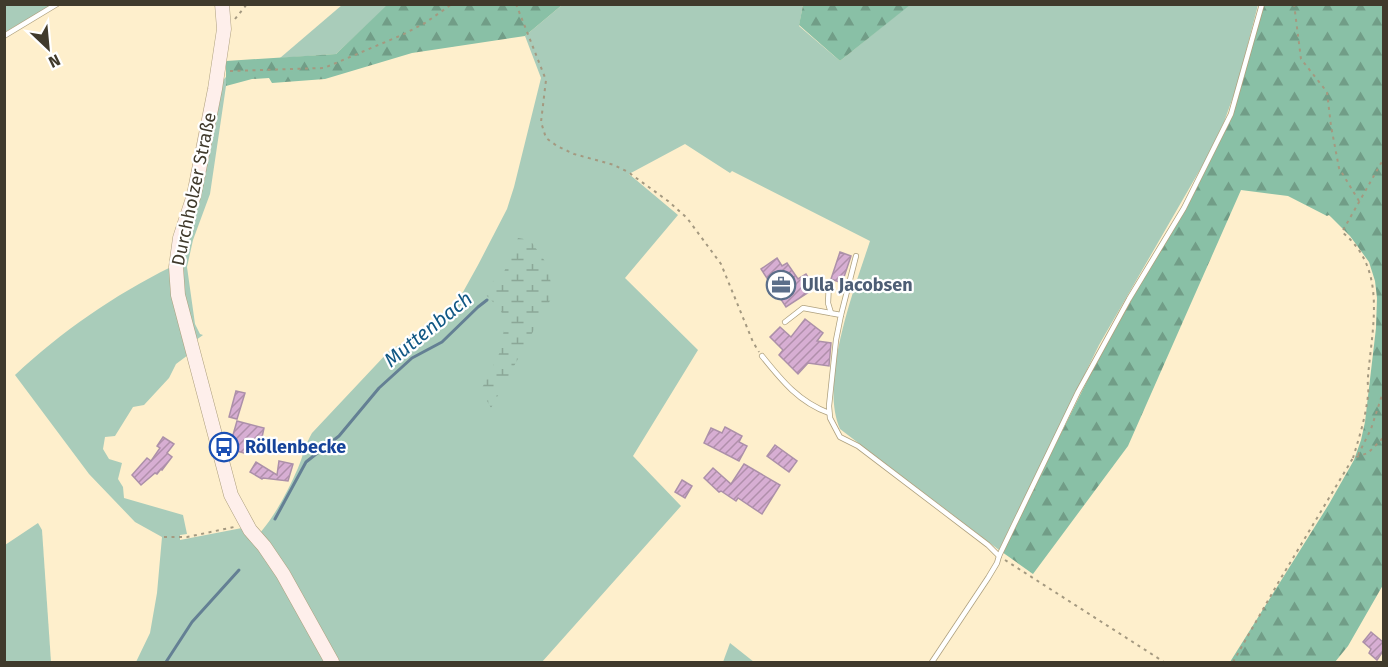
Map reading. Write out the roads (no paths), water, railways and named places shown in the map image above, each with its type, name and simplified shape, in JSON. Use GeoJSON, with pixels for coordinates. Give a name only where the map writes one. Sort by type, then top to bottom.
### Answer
{"type":"FeatureCollection","features":[{"type":"Feature","properties":{"kind":"main road","name":"Durchholzer Straße"},"geometry":{"type":"LineString","coordinates":[[222,4],[224,29],[218,70],[194,195],[180,238],[176,267],[177,295],[224,476],[231,495],[245,523],[284,574],[332,663]]}},
{"type":"Feature","properties":{"kind":"lane"},"geometry":{"type":"LineString","coordinates":[[4,36],[57,4]]}},
{"type":"Feature","properties":{"kind":"lane"},"geometry":{"type":"LineString","coordinates":[[932,663],[997,563],[1083,382],[1129,299],[1184,208],[1231,114],[1262,4]]}},
{"type":"Feature","properties":{"kind":"lane"},"geometry":{"type":"LineString","coordinates":[[856,256],[836,340],[830,418],[840,437],[858,446],[988,545],[999,556]]}},
{"type":"Feature","properties":{"kind":"lane"},"geometry":{"type":"LineString","coordinates":[[829,283],[828,303],[831,313]]}},
{"type":"Feature","properties":{"kind":"lane"},"geometry":{"type":"LineString","coordinates":[[786,322],[803,308],[841,315]]}},
{"type":"Feature","properties":{"kind":"lane"},"geometry":{"type":"LineString","coordinates":[[762,356],[799,398],[829,413]]}},
{"type":"Feature","properties":{"kind":"waterway","name":"Muttenbach"},"geometry":{"type":"LineString","coordinates":[[275,519],[306,462],[339,436],[379,388],[412,358],[442,342],[487,300]]}},
{"type":"Feature","properties":{"kind":"waterway","name":"Muttenbach"},"geometry":{"type":"LineString","coordinates":[[166,662],[192,622],[239,570]]}},
{"type":"Feature","properties":{"kind":"place","name":"Ulla Jacobsen"},"geometry":{"type":"Point","coordinates":[781,285]}},
{"type":"Feature","properties":{"kind":"place","name":"Röllenbecke"},"geometry":{"type":"Point","coordinates":[224,447]}}]}
